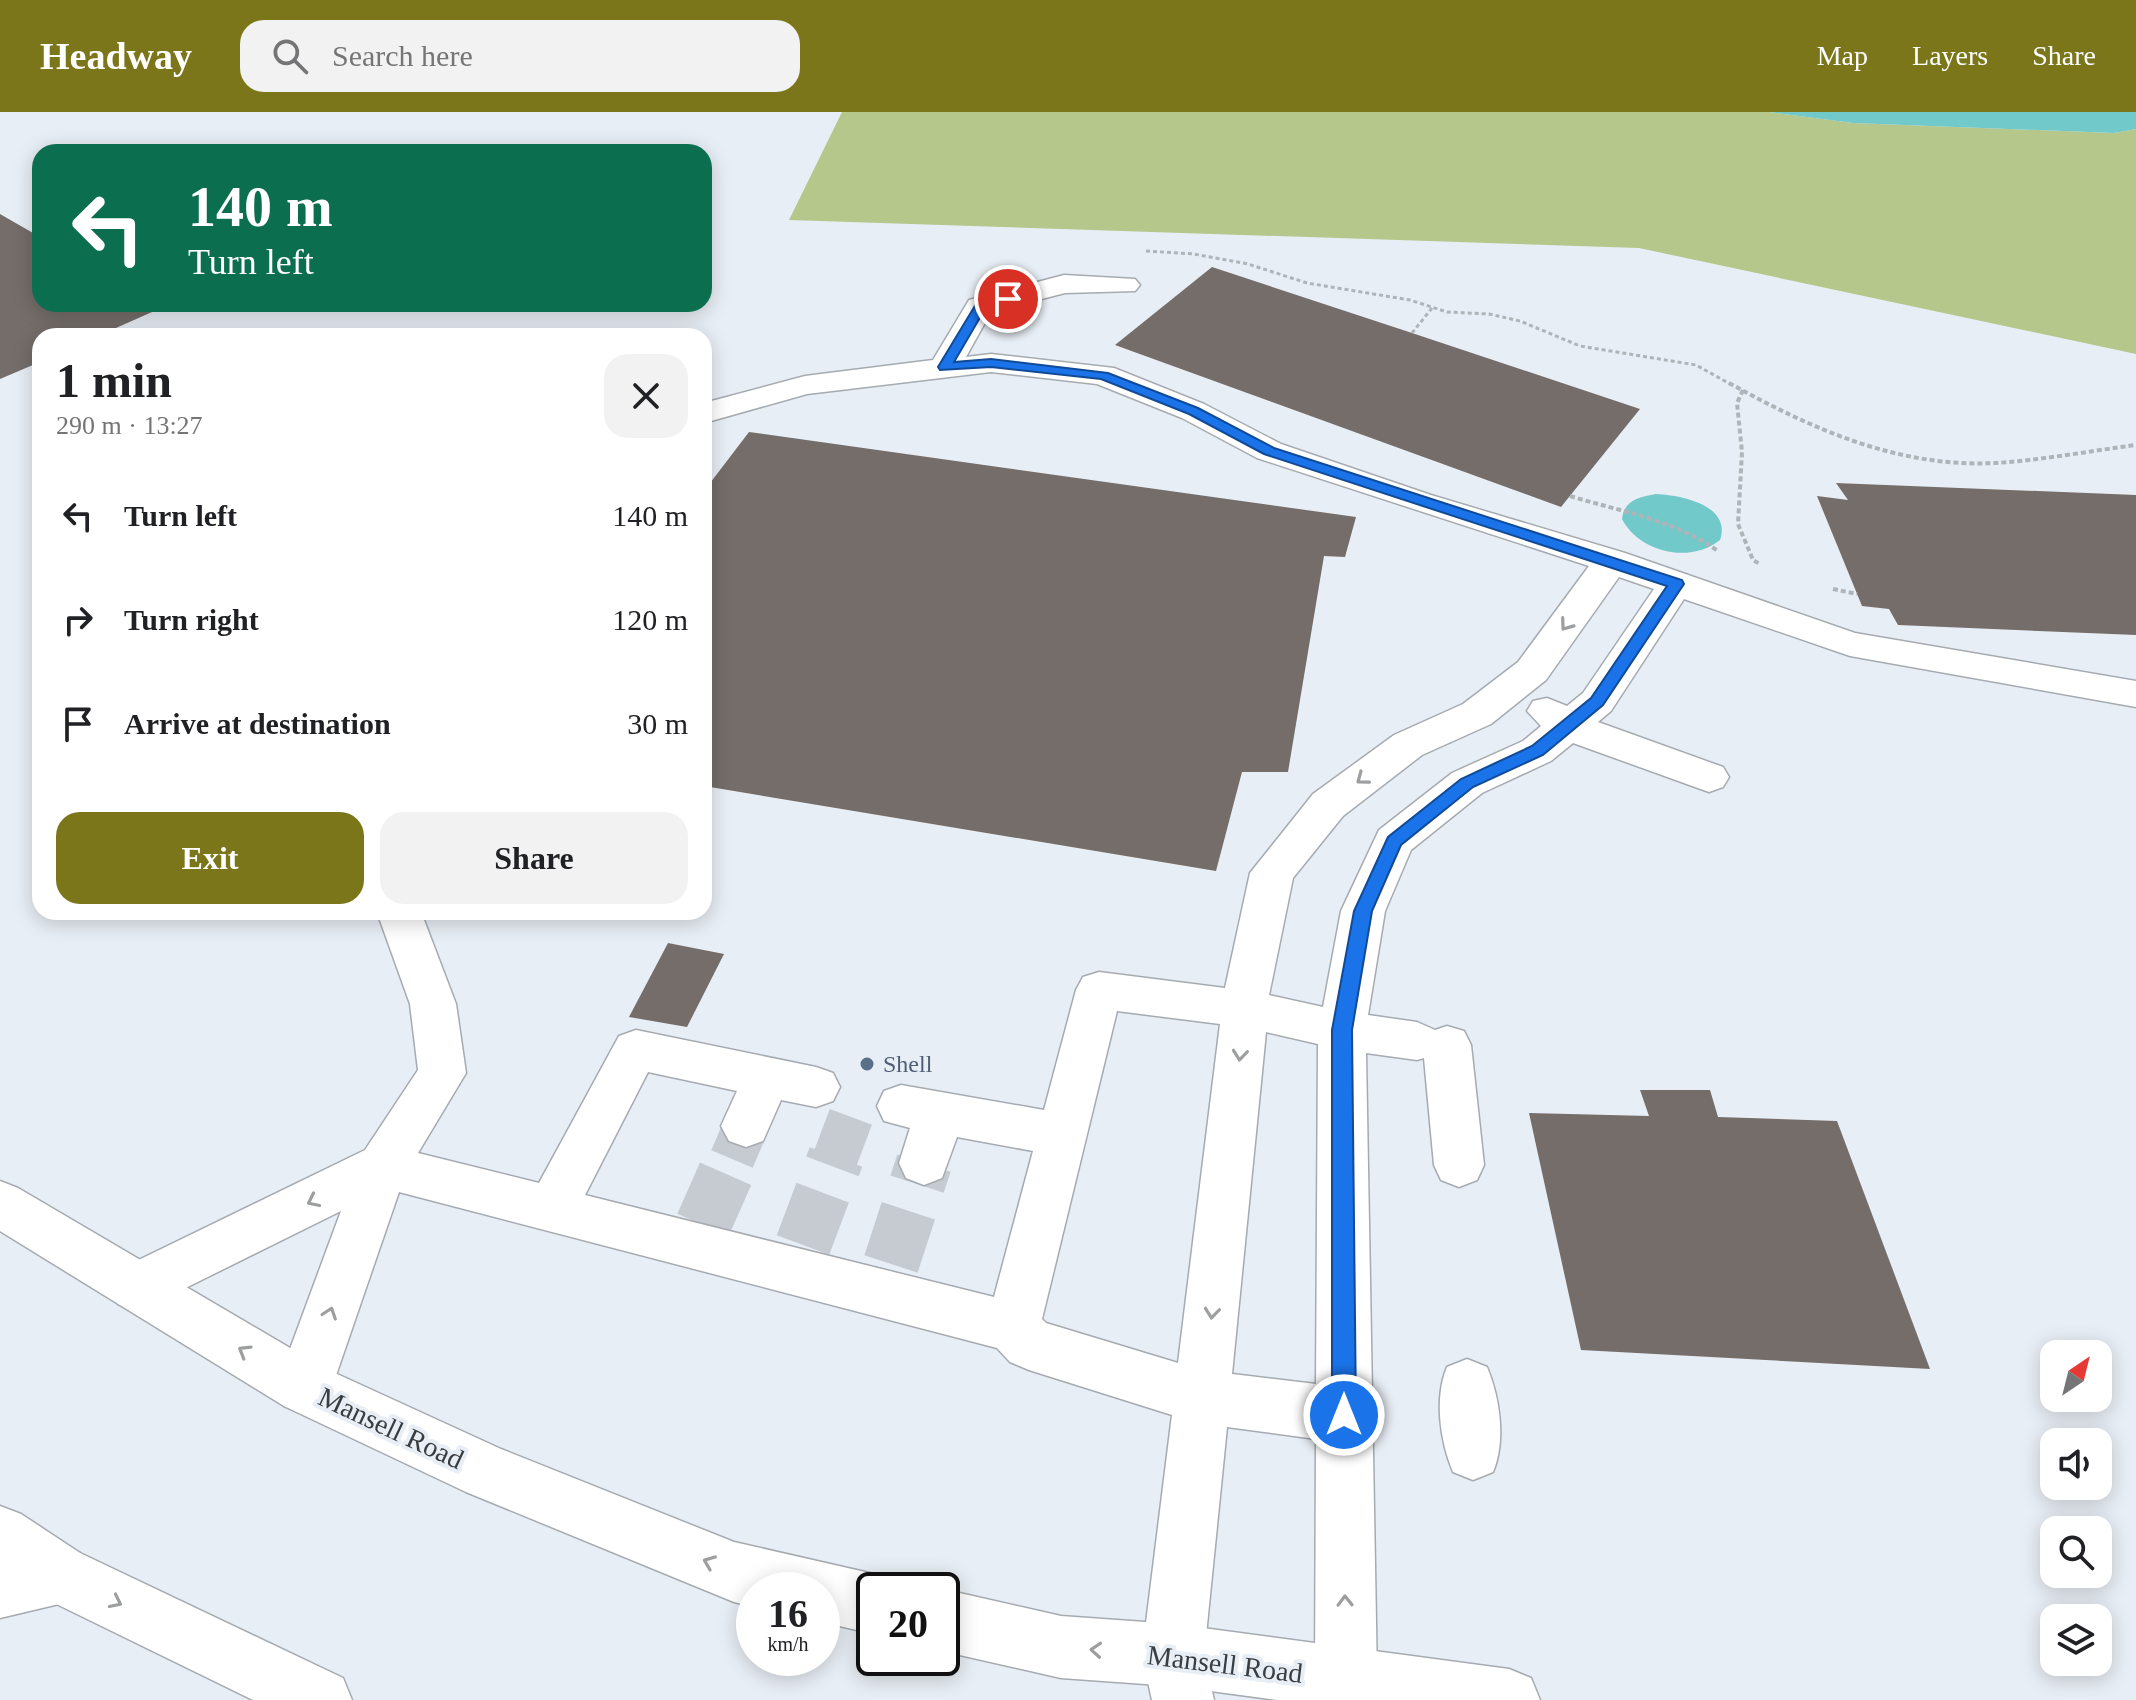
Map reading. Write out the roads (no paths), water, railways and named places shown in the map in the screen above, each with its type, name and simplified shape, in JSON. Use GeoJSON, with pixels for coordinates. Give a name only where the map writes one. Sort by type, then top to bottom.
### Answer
{"type":"FeatureCollection","features":[{"type":"Feature","properties":{"kind":"main road"},"geometry":{"type":"LineString","coordinates":[[945,367],[980,306],[1064,284],[1125,285]]}},
{"type":"Feature","properties":{"kind":"main road"},"geometry":{"type":"LineString","coordinates":[[712,411],[805,385],[945,367],[991,363],[1103,375],[1193,411],[1269,451],[1612,561],[1850,644],[2136,694]]}},
{"type":"Feature","properties":{"kind":"main road"},"geometry":{"type":"LineString","coordinates":[[1178,1678],[1202,1397],[1245,1009],[1272,873],[1328,805],[1408,745],[1477,714],[1532,671],[1612,561]]}},
{"type":"Feature","properties":{"kind":"main road"},"geometry":{"type":"LineString","coordinates":[[1343,1690],[1342,1030],[1363,911],[1394,841],[1467,783],[1537,751],[1597,702],[1676,584]]}},
{"type":"Feature","properties":{"kind":"main road"},"geometry":{"type":"LineString","coordinates":[[1512,687],[1568,726],[1709,777]]}},
{"type":"Feature","properties":{"kind":"main road"},"geometry":{"type":"LineString","coordinates":[[304,1387],[383,1166],[442,1073],[433,1004],[402,920]]}},
{"type":"Feature","properties":{"kind":"main road"},"geometry":{"type":"LineString","coordinates":[[1013,1327],[1099,990],[1245,1009],[1342,1030],[1432,1043],[1459,1165]]}},
{"type":"Feature","properties":{"kind":"main road"},"geometry":{"type":"LineString","coordinates":[[551,1210],[636,1050],[816,1087]]}},
{"type":"Feature","properties":{"kind":"main road"},"geometry":{"type":"LineString","coordinates":[[746,1126],[766,1078]]}},
{"type":"Feature","properties":{"kind":"main road"},"geometry":{"type":"LineString","coordinates":[[924,1163],[920,1109],[1062,1135]]}},
{"type":"Feature","properties":{"kind":"main road"},"geometry":{"type":"LineString","coordinates":[[137,1287],[383,1166],[551,1210],[699,1236],[887,1280],[1013,1327],[1029,1344],[1202,1397],[1344,1415]]}},
{"type":"Feature","properties":{"kind":"main road","name":"Mansell Road"},"geometry":{"type":"LineString","coordinates":[[0,1204],[304,1387],[486,1472],[736,1572]]}},
{"type":"Feature","properties":{"kind":"main road"},"geometry":{"type":"LineString","coordinates":[[1467,1386],[1473,1452]]}},
{"type":"Feature","properties":{"kind":"main road"},"geometry":{"type":"LineString","coordinates":[[0,1535],[59,1574],[321,1700]]}},
{"type":"Feature","properties":{"kind":"main road"},"geometry":{"type":"LineString","coordinates":[[0,1588],[59,1574]]}},
{"type":"Feature","properties":{"kind":"main road","name":"Mansell Road"},"geometry":{"type":"LineString","coordinates":[[960,1624],[1178,1678],[1509,1700]]}},
{"type":"Feature","properties":{"kind":"water"},"geometry":{"type":"Polygon","coordinates":[[[1769,112],[2136,112],[2136,129],[2114,133],[1853,123],[1769,112]]]}},
{"type":"Feature","properties":{"kind":"water"},"geometry":{"type":"Polygon","coordinates":[[[1656,494],[1690,500],[1711,510],[1722,528],[1720,540],[1695,552],[1681,553],[1653,547],[1641,540],[1622,519],[1623,513],[1633,500],[1656,494]]]}},
{"type":"Feature","properties":{"kind":"tunnel"},"geometry":{"type":"LineString","coordinates":[[835,1159],[858,1098]]}},
{"type":"Feature","properties":{"kind":"tunnel"},"geometry":{"type":"LineString","coordinates":[[732,1159],[746,1126]]}},
{"type":"Feature","properties":{"kind":"tunnel"},"geometry":{"type":"LineString","coordinates":[[703,1225],[733,1157]]}},
{"type":"Feature","properties":{"kind":"tunnel"},"geometry":{"type":"LineString","coordinates":[[803,1245],[836,1157]]}},
{"type":"Feature","properties":{"kind":"tunnel"},"geometry":{"type":"LineString","coordinates":[[891,1264],[924,1163]]}},
{"type":"Feature","properties":{"kind":"place","name":"Shell"},"geometry":{"type":"Point","coordinates":[867,1064]}}]}
